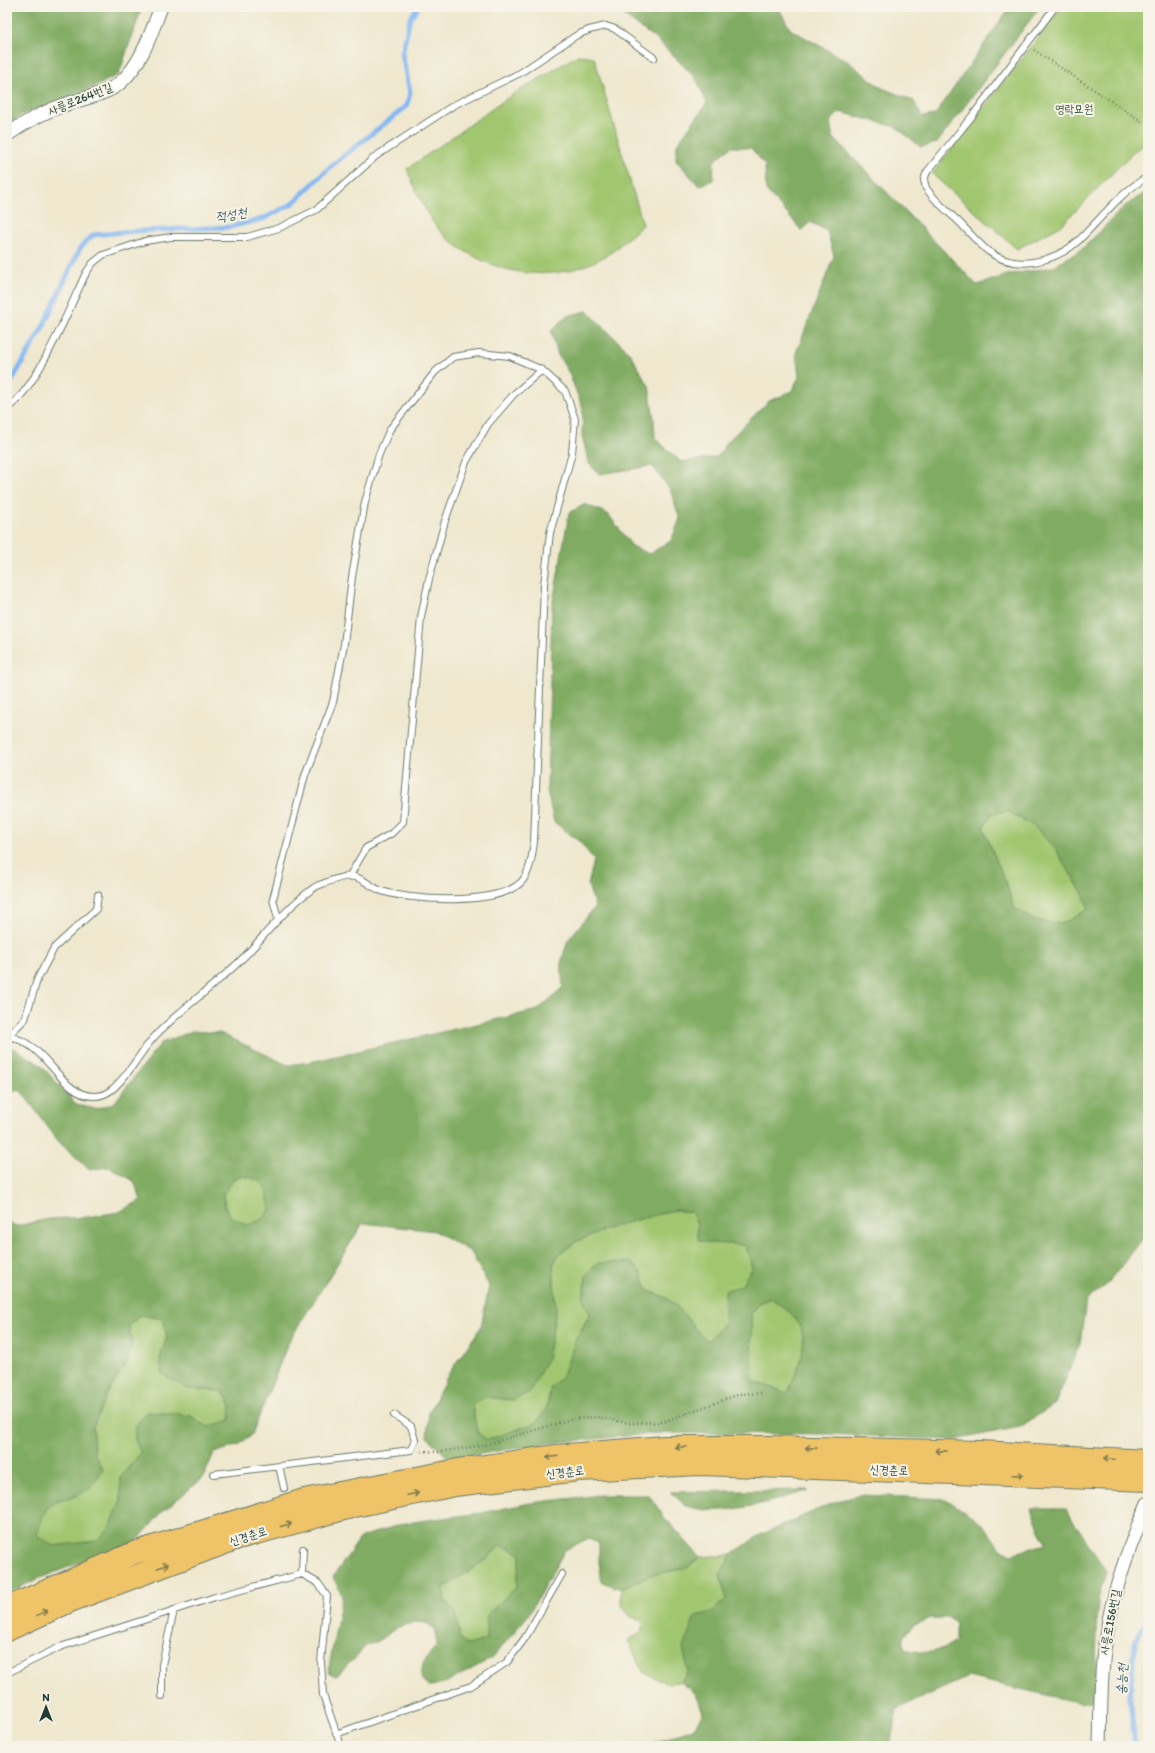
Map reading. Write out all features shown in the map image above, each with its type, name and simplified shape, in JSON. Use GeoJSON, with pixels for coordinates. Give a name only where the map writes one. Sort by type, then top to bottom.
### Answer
{"type":"FeatureCollection","features":[{"type":"Feature","properties":{"kind":"highway","name":"신경춘로"},"geometry":{"type":"LineString","coordinates":[[7,1608],[134,1553],[304,1500],[458,1470],[556,1456],[664,1447],[980,1452],[1148,1461]]}},
{"type":"Feature","properties":{"kind":"highway","name":"신경춘로"},"geometry":{"type":"LineString","coordinates":[[7,1630],[70,1601],[238,1538],[355,1506],[456,1485],[578,1470],[700,1464],[1148,1480]]}},
{"type":"Feature","properties":{"kind":"street","name":"사릉로264번길"},"geometry":{"type":"LineString","coordinates":[[7,135],[42,114],[100,93],[120,82],[137,62],[161,7]]}},
{"type":"Feature","properties":{"kind":"street","name":"사릉로156번길"},"geometry":{"type":"LineString","coordinates":[[1100,1746],[1102,1669],[1109,1619],[1127,1552],[1148,1504]]}},
{"type":"Feature","properties":{"kind":"lane"},"geometry":{"type":"LineString","coordinates":[[1055,7],[1027,46],[927,172],[924,180],[929,192],[989,252],[1015,262],[1031,263],[1046,260],[1077,242],[1127,193],[1148,177]]}},
{"type":"Feature","properties":{"kind":"lane"},"geometry":{"type":"LineString","coordinates":[[7,408],[18,400],[35,376],[86,273],[93,263],[103,255],[157,238],[235,238],[262,234],[279,228],[316,210],[376,156],[454,105],[520,73],[577,35],[589,30],[606,26],[615,29],[654,58]]}},
{"type":"Feature","properties":{"kind":"lane"},"geometry":{"type":"LineString","coordinates":[[7,1036],[18,1038],[32,1046],[62,1079],[78,1093],[94,1096],[109,1093],[126,1075],[156,1035],[246,956],[278,919],[317,885],[354,876],[379,890],[409,898],[440,900],[485,897],[506,892],[522,881],[531,864],[534,842],[544,585],[550,533],[572,453],[575,419],[565,391],[542,370],[510,356],[479,352],[453,357],[435,372],[390,429],[379,454],[365,502],[352,577],[344,644],[333,702],[304,775],[273,899],[278,919]]}},
{"type":"Feature","properties":{"kind":"lane"},"geometry":{"type":"LineString","coordinates":[[349,877],[366,848],[392,833],[403,822],[422,617],[429,578],[443,528],[466,462],[488,424],[514,394],[542,370]]}},
{"type":"Feature","properties":{"kind":"lane"},"geometry":{"type":"LineString","coordinates":[[7,1036],[25,1019],[37,980],[54,948],[96,909],[98,895]]}},
{"type":"Feature","properties":{"kind":"lane"},"geometry":{"type":"LineString","coordinates":[[214,1474],[411,1450],[414,1440],[410,1426],[394,1415]]}},
{"type":"Feature","properties":{"kind":"lane"},"geometry":{"type":"LineString","coordinates":[[279,1466],[284,1488]]}},
{"type":"Feature","properties":{"kind":"lane"},"geometry":{"type":"LineString","coordinates":[[302,1574],[303,1549]]}},
{"type":"Feature","properties":{"kind":"lane"},"geometry":{"type":"LineString","coordinates":[[7,1673],[60,1646],[174,1610],[302,1574],[318,1583],[327,1596],[321,1662],[323,1695],[341,1746]]}},
{"type":"Feature","properties":{"kind":"lane"},"geometry":{"type":"LineString","coordinates":[[336,1734],[471,1686],[507,1662],[525,1638],[562,1574]]}},
{"type":"Feature","properties":{"kind":"lane"},"geometry":{"type":"LineString","coordinates":[[162,1696],[162,1665],[174,1610]]}},
{"type":"Feature","properties":{"kind":"path"},"geometry":{"type":"LineString","coordinates":[[1027,46],[1144,122]]}},
{"type":"Feature","properties":{"kind":"path"},"geometry":{"type":"LineString","coordinates":[[411,1450],[438,1452],[484,1445],[572,1419],[596,1417],[629,1423],[664,1422],[740,1394],[761,1392]]}},
{"type":"Feature","properties":{"kind":"green space"},"geometry":{"type":"Polygon","coordinates":[[[7,7],[142,7],[119,74],[95,87],[21,115],[7,127],[7,7]]]}},
{"type":"Feature","properties":{"kind":"green space"},"geometry":{"type":"Polygon","coordinates":[[[612,7],[778,7],[790,29],[847,61],[882,88],[914,101],[922,117],[935,115],[1010,7],[1040,7],[937,143],[921,147],[896,127],[840,112],[830,122],[833,137],[977,285],[1007,275],[1052,267],[1081,250],[1125,206],[1148,191],[1148,1232],[1109,1282],[1086,1301],[1080,1344],[1055,1404],[1020,1427],[955,1440],[830,1434],[658,1433],[550,1443],[449,1459],[427,1437],[429,1413],[449,1373],[481,1327],[489,1286],[471,1252],[435,1231],[363,1223],[289,1341],[252,1434],[239,1445],[214,1453],[203,1478],[163,1511],[137,1541],[40,1578],[7,1593],[7,1221],[16,1226],[49,1219],[88,1217],[119,1212],[141,1200],[134,1181],[109,1167],[90,1170],[59,1142],[21,1091],[7,1089],[7,1047],[14,1048],[41,1065],[76,1105],[96,1109],[114,1103],[161,1043],[192,1031],[220,1033],[288,1065],[310,1062],[538,1010],[563,987],[561,963],[568,940],[595,907],[588,885],[594,860],[580,842],[554,822],[547,790],[552,607],[569,513],[585,504],[608,514],[632,546],[649,554],[671,541],[680,519],[670,489],[652,466],[599,474],[589,464],[582,436],[583,409],[569,373],[558,355],[551,331],[566,316],[587,311],[629,352],[649,386],[655,438],[681,462],[717,457],[728,441],[769,401],[791,392],[799,377],[796,353],[834,256],[827,231],[810,222],[802,231],[766,190],[765,165],[751,148],[731,147],[714,161],[713,180],[699,186],[676,160],[677,144],[707,103],[696,78],[656,39],[612,7]],[[1008,811],[991,814],[983,828],[1007,886],[1014,908],[1033,920],[1062,924],[1089,909],[1082,892],[1056,850],[1035,827],[1008,811]],[[244,1176],[235,1178],[223,1194],[227,1211],[236,1220],[248,1225],[259,1221],[270,1210],[267,1192],[260,1180],[244,1176]],[[673,1210],[615,1226],[577,1241],[559,1254],[553,1265],[556,1310],[547,1359],[530,1392],[513,1400],[485,1397],[472,1405],[477,1432],[487,1440],[536,1423],[546,1410],[551,1387],[563,1375],[577,1337],[590,1314],[583,1299],[586,1275],[598,1263],[631,1262],[640,1271],[648,1291],[666,1298],[678,1307],[697,1331],[708,1341],[725,1322],[725,1290],[741,1286],[752,1268],[746,1246],[710,1243],[698,1240],[697,1224],[692,1212],[673,1210]],[[771,1298],[758,1303],[751,1313],[752,1381],[788,1393],[802,1355],[803,1337],[800,1327],[793,1315],[771,1298]],[[140,1315],[129,1325],[132,1345],[128,1361],[107,1394],[93,1427],[94,1453],[103,1469],[91,1488],[70,1499],[59,1499],[45,1510],[37,1535],[53,1546],[97,1541],[110,1527],[121,1501],[121,1477],[141,1453],[136,1441],[135,1431],[138,1422],[147,1412],[189,1415],[208,1427],[230,1420],[231,1405],[222,1391],[188,1389],[162,1374],[160,1359],[167,1337],[163,1319],[140,1315]]]}},
{"type":"Feature","properties":{"kind":"green space","name":"영락묘원"},"geometry":{"type":"Polygon","coordinates":[[[1062,7],[1148,7],[1148,143],[1135,150],[1061,226],[1017,249],[932,174],[1062,7]]]}},
{"type":"Feature","properties":{"kind":"green space"},"geometry":{"type":"Polygon","coordinates":[[[578,55],[594,57],[643,225],[613,251],[593,262],[572,270],[550,273],[528,273],[506,269],[485,262],[465,251],[439,230],[423,205],[407,169],[506,99],[578,55]]]}},
{"type":"Feature","properties":{"kind":"green space"},"geometry":{"type":"Polygon","coordinates":[[[1008,811],[1035,827],[1056,850],[1082,892],[1089,909],[1062,924],[1033,920],[1014,907],[983,828],[991,814],[1008,811]]]}},
{"type":"Feature","properties":{"kind":"green space"},"geometry":{"type":"Polygon","coordinates":[[[244,1176],[260,1180],[267,1192],[270,1211],[259,1221],[248,1225],[236,1220],[229,1214],[225,1206],[223,1193],[235,1178],[244,1176]]]}},
{"type":"Feature","properties":{"kind":"green space"},"geometry":{"type":"Polygon","coordinates":[[[673,1210],[692,1212],[708,1243],[746,1245],[752,1268],[741,1286],[723,1303],[725,1322],[708,1341],[697,1331],[678,1307],[672,1302],[662,1296],[648,1291],[640,1271],[598,1263],[588,1275],[584,1287],[585,1299],[590,1314],[577,1337],[563,1375],[551,1387],[546,1410],[536,1423],[487,1440],[477,1432],[472,1405],[485,1397],[513,1400],[547,1359],[556,1310],[553,1265],[559,1254],[577,1241],[615,1226],[673,1210]]]}},
{"type":"Feature","properties":{"kind":"green space"},"geometry":{"type":"Polygon","coordinates":[[[771,1298],[793,1315],[800,1327],[803,1337],[802,1356],[788,1393],[751,1381],[751,1313],[758,1303],[771,1298]]]}},
{"type":"Feature","properties":{"kind":"green space"},"geometry":{"type":"Polygon","coordinates":[[[140,1315],[163,1319],[167,1337],[160,1359],[201,1390],[222,1391],[231,1405],[230,1421],[208,1427],[189,1415],[147,1412],[134,1438],[141,1452],[121,1477],[121,1501],[110,1527],[97,1541],[53,1546],[36,1535],[40,1521],[50,1505],[62,1500],[70,1499],[94,1453],[93,1427],[107,1394],[128,1361],[132,1345],[129,1325],[140,1315]]]}},
{"type":"Feature","properties":{"kind":"green space"},"geometry":{"type":"Polygon","coordinates":[[[808,1490],[765,1503],[734,1509],[719,1510],[704,1510],[690,1507],[670,1492],[808,1490]]]}},
{"type":"Feature","properties":{"kind":"green space"},"geometry":{"type":"Polygon","coordinates":[[[600,1495],[649,1495],[664,1517],[700,1557],[687,1568],[651,1575],[621,1589],[602,1582],[599,1563],[599,1544],[589,1538],[565,1550],[527,1617],[492,1658],[448,1682],[428,1687],[421,1678],[423,1663],[436,1646],[436,1630],[427,1623],[415,1622],[396,1628],[382,1639],[366,1646],[337,1676],[328,1673],[342,1595],[333,1577],[361,1537],[405,1523],[481,1513],[530,1503],[600,1495]],[[501,1545],[484,1561],[444,1588],[444,1599],[456,1613],[460,1639],[468,1645],[486,1640],[487,1615],[518,1586],[517,1579],[521,1554],[501,1545]]]}},
{"type":"Feature","properties":{"kind":"green space"},"geometry":{"type":"Polygon","coordinates":[[[861,1495],[946,1499],[982,1523],[1000,1548],[1012,1554],[1046,1544],[1031,1509],[1066,1509],[1106,1571],[1098,1600],[1095,1700],[1081,1703],[968,1677],[897,1709],[890,1746],[654,1746],[656,1742],[693,1729],[703,1713],[696,1694],[681,1682],[688,1670],[683,1648],[695,1616],[710,1613],[727,1599],[720,1575],[731,1555],[758,1536],[837,1501],[861,1495]],[[931,1618],[913,1626],[904,1637],[904,1649],[919,1652],[931,1652],[942,1649],[956,1641],[956,1624],[949,1618],[931,1618]]]}},
{"type":"Feature","properties":{"kind":"green space"},"geometry":{"type":"Polygon","coordinates":[[[501,1545],[521,1554],[517,1579],[518,1586],[487,1615],[486,1640],[468,1645],[460,1639],[456,1613],[444,1599],[444,1588],[484,1561],[501,1545]]]}},
{"type":"Feature","properties":{"kind":"green space"},"geometry":{"type":"Polygon","coordinates":[[[731,1555],[720,1575],[727,1599],[710,1613],[683,1648],[688,1670],[681,1682],[666,1683],[643,1672],[628,1640],[642,1633],[644,1622],[630,1616],[621,1606],[621,1589],[651,1575],[687,1568],[700,1557],[731,1555]]]}},
{"type":"Feature","properties":{"kind":"waterway","name":"적성천"},"geometry":{"type":"LineString","coordinates":[[7,389],[43,327],[80,248],[93,235],[136,231],[230,227],[263,219],[292,204],[331,166],[407,106],[410,92],[402,54],[410,19],[418,7]]}},
{"type":"Feature","properties":{"kind":"waterway","name":"송능천"},"geometry":{"type":"LineString","coordinates":[[1135,1746],[1130,1697],[1135,1643],[1148,1617]]}}]}
